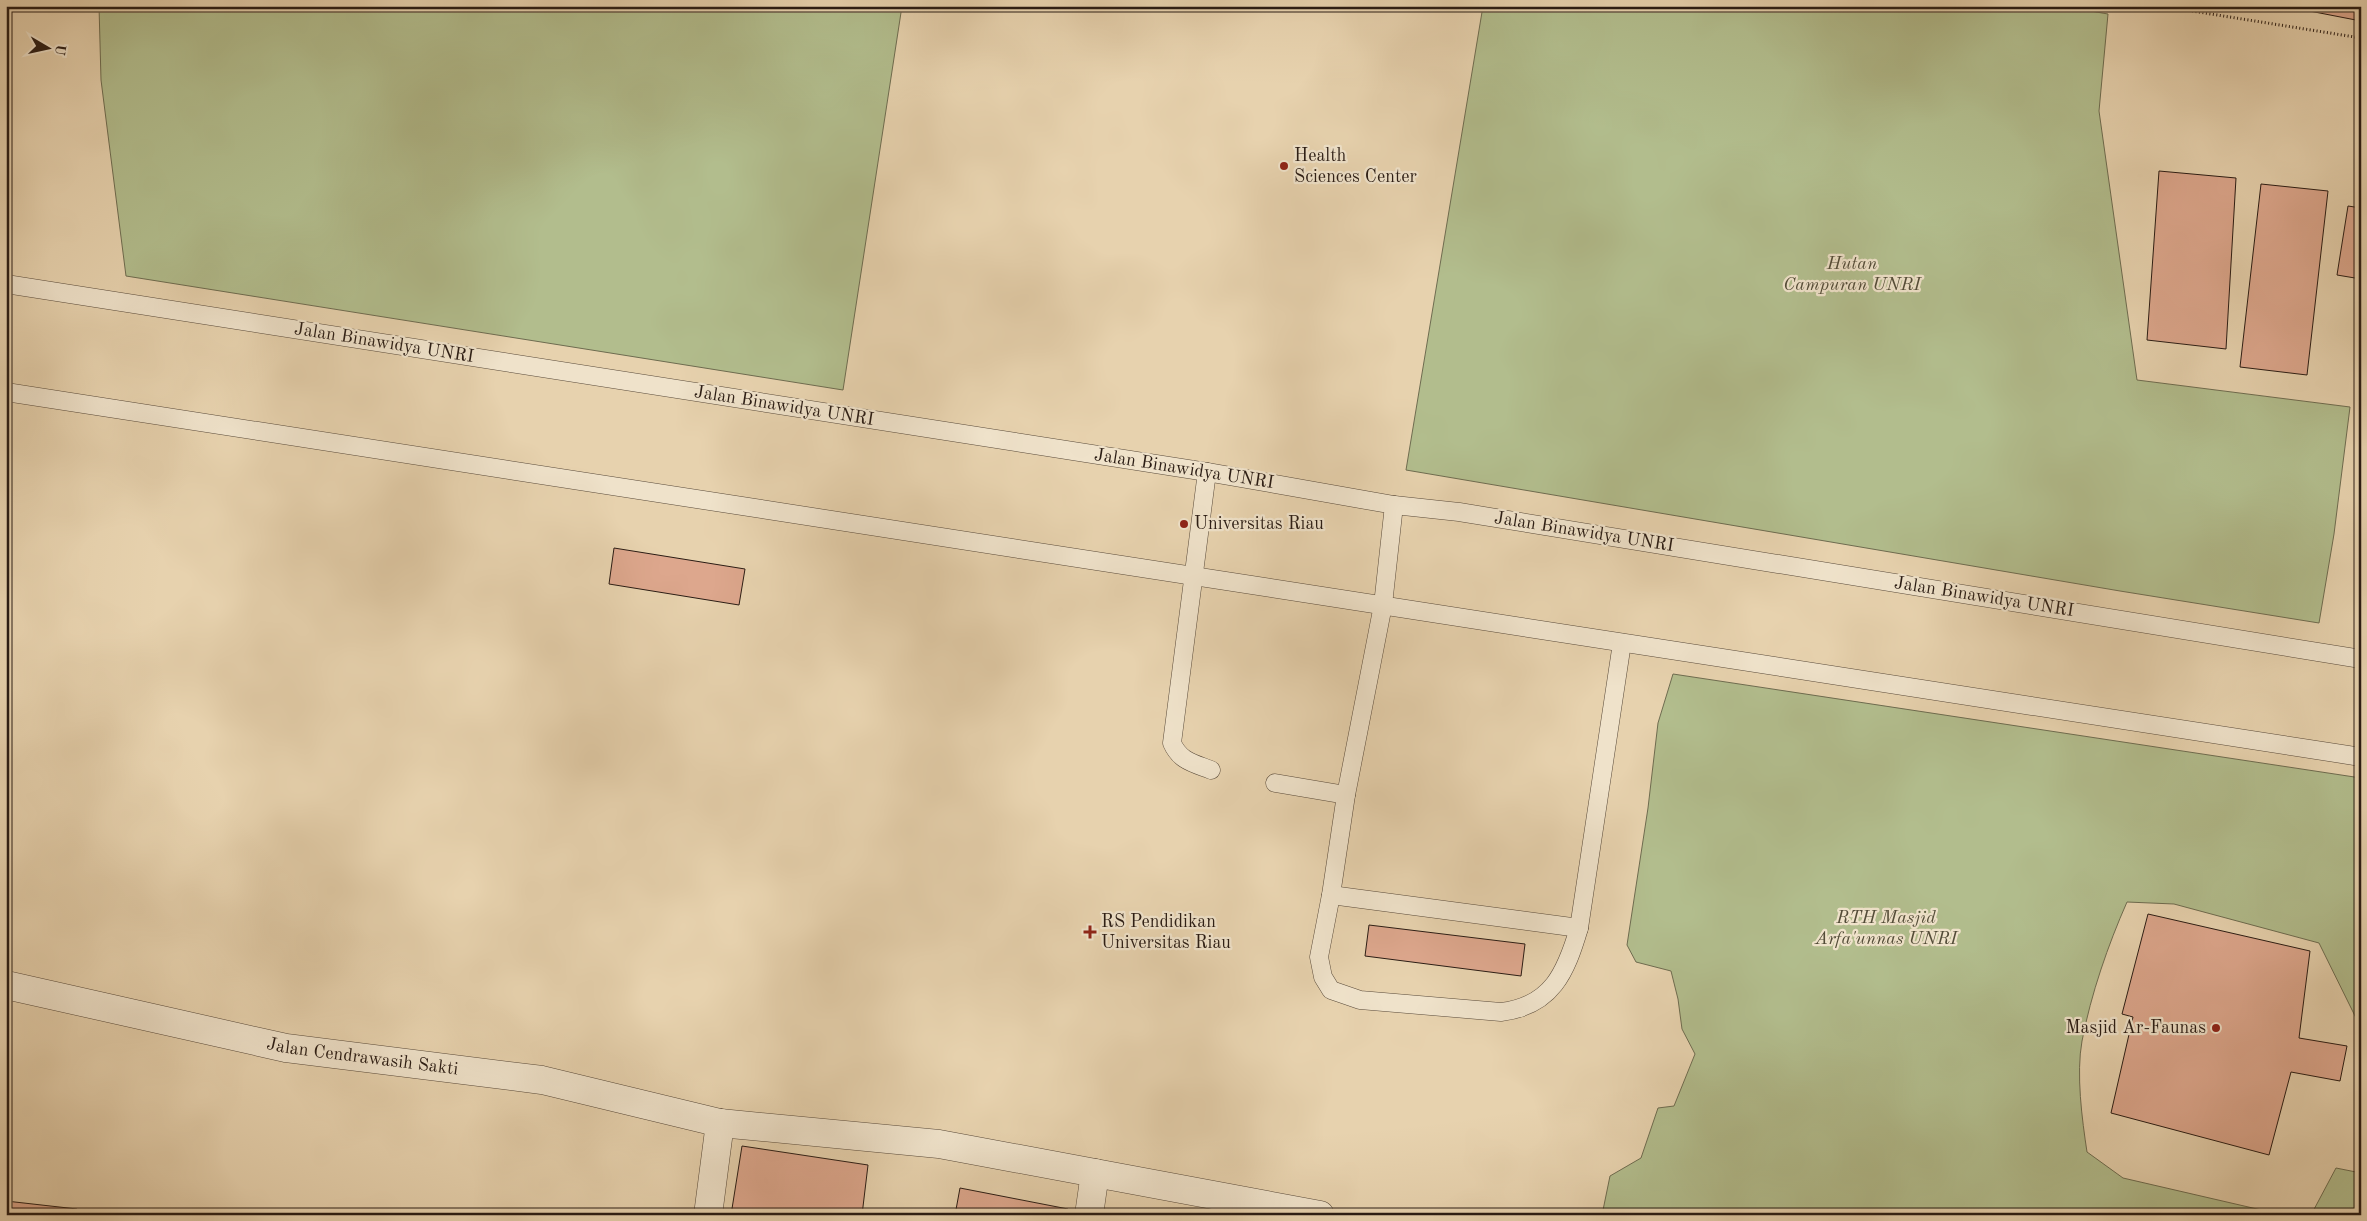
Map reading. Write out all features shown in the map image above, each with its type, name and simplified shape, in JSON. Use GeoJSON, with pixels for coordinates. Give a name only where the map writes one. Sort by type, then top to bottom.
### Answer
{"type":"FeatureCollection","features":[{"type":"Feature","properties":{"kind":"street","name":"Jalan Cendrawasih Sakti"},"geometry":{"type":"LineString","coordinates":[[6,985],[286,1048],[542,1080],[720,1123],[939,1144],[1320,1215]]}},
{"type":"Feature","properties":{"kind":"street"},"geometry":{"type":"LineString","coordinates":[[708,1215],[720,1123]]}},
{"type":"Feature","properties":{"kind":"street"},"geometry":{"type":"LineString","coordinates":[[1089,1215],[1095,1173]]}},
{"type":"Feature","properties":{"kind":"lane","name":"Jalan Binawidya UNRI"},"geometry":{"type":"LineString","coordinates":[[6,284],[1207,472],[1394,505],[1459,512],[2361,659]]}},
{"type":"Feature","properties":{"kind":"lane"},"geometry":{"type":"LineString","coordinates":[[6,392],[2361,757]]}},
{"type":"Feature","properties":{"kind":"lane"},"geometry":{"type":"LineString","coordinates":[[1207,472],[1172,743],[1176,753],[1182,759],[1211,770]]}},
{"type":"Feature","properties":{"kind":"lane"},"geometry":{"type":"LineString","coordinates":[[1394,505],[1383,605],[1346,795],[1331,895],[1319,957],[1323,977],[1331,990],[1360,1000],[1501,1012],[1517,1010],[1536,1002],[1558,980],[1570,960],[1579,928],[1622,642]]}},
{"type":"Feature","properties":{"kind":"lane"},"geometry":{"type":"LineString","coordinates":[[1275,783],[1346,795]]}},
{"type":"Feature","properties":{"kind":"lane"},"geometry":{"type":"LineString","coordinates":[[1331,895],[1579,928]]}},
{"type":"Feature","properties":{"kind":"path"},"geometry":{"type":"LineString","coordinates":[[2161,6],[2361,38]]}},
{"type":"Feature","properties":{"kind":"green space"},"geometry":{"type":"Polygon","coordinates":[[[99,6],[902,6],[843,390],[126,276],[101,80],[99,6]]]}},
{"type":"Feature","properties":{"kind":"green space","name":"Hutan Campuran UNRI"},"geometry":{"type":"Polygon","coordinates":[[[1483,6],[2061,6],[2108,14],[2099,111],[2137,380],[2350,407],[2334,534],[2319,623],[1406,470],[1483,6]]]}},
{"type":"Feature","properties":{"kind":"green space","name":"RTH Masjid Arfa'unnas UNRI"},"geometry":{"type":"Polygon","coordinates":[[[1673,674],[2361,778],[2361,1022],[2357,1020],[2319,943],[2174,904],[2127,902],[2101,970],[2082,1041],[2080,1082],[2087,1152],[2123,1178],[2283,1215],[1602,1215],[1610,1176],[1641,1158],[1658,1108],[1674,1106],[1695,1054],[1682,1029],[1678,999],[1671,971],[1636,962],[1627,945],[1648,808],[1658,723],[1673,674]]]}},
{"type":"Feature","properties":{"kind":"green space"},"geometry":{"type":"Polygon","coordinates":[[[2336,1168],[2361,1173],[2361,1215],[2311,1215],[2336,1168]]]}},
{"type":"Feature","properties":{"kind":"building"},"geometry":{"type":"Polygon","coordinates":[[[2263,6],[2283,6],[2282,10],[2263,6]]]}},
{"type":"Feature","properties":{"kind":"building"},"geometry":{"type":"Polygon","coordinates":[[[2295,6],[2361,6],[2361,21],[2294,8],[2295,6]]]}},
{"type":"Feature","properties":{"kind":"building"},"geometry":{"type":"Polygon","coordinates":[[[2159,171],[2236,178],[2226,349],[2147,340],[2159,171]]]}},
{"type":"Feature","properties":{"kind":"building"},"geometry":{"type":"Polygon","coordinates":[[[2261,184],[2328,191],[2307,375],[2240,367],[2261,184]]]}},
{"type":"Feature","properties":{"kind":"building"},"geometry":{"type":"Polygon","coordinates":[[[2348,206],[2361,208],[2361,279],[2337,275],[2348,206]]]}},
{"type":"Feature","properties":{"kind":"building"},"geometry":{"type":"Polygon","coordinates":[[[2361,473],[2361,505],[2356,504],[2361,473]]]}},
{"type":"Feature","properties":{"kind":"building"},"geometry":{"type":"Polygon","coordinates":[[[614,548],[745,569],[739,605],[609,584],[614,548]]]}},
{"type":"Feature","properties":{"kind":"building","name":"Masjid Ar-Faunas"},"geometry":{"type":"Polygon","coordinates":[[[2148,914],[2310,951],[2299,1038],[2347,1046],[2340,1081],[2291,1072],[2269,1155],[2111,1113],[2133,1017],[2122,1014],[2148,914]]]}},
{"type":"Feature","properties":{"kind":"building"},"geometry":{"type":"Polygon","coordinates":[[[1369,925],[1525,944],[1521,976],[1365,956],[1369,925]]]}},
{"type":"Feature","properties":{"kind":"building"},"geometry":{"type":"Polygon","coordinates":[[[742,1146],[868,1165],[862,1215],[731,1215],[742,1146]]]}},
{"type":"Feature","properties":{"kind":"building"},"geometry":{"type":"Polygon","coordinates":[[[960,1188],[1068,1209],[1067,1215],[955,1215],[960,1188]]]}},
{"type":"Feature","properties":{"kind":"building"},"geometry":{"type":"Polygon","coordinates":[[[6,1201],[77,1209],[76,1215],[6,1215],[6,1201]]]}},
{"type":"Feature","properties":{"kind":"place","name":"Health Sciences Center"},"geometry":{"type":"Point","coordinates":[1284,166]}},
{"type":"Feature","properties":{"kind":"place","name":"Universitas Riau"},"geometry":{"type":"Point","coordinates":[1184,524]}},
{"type":"Feature","properties":{"kind":"place","name":"RS Pendidikan Universitas Riau"},"geometry":{"type":"Point","coordinates":[1090,932]}},
{"type":"Feature","properties":{"kind":"place","name":"Masjid Ar-Faunas"},"geometry":{"type":"Point","coordinates":[2216,1028]}}]}
